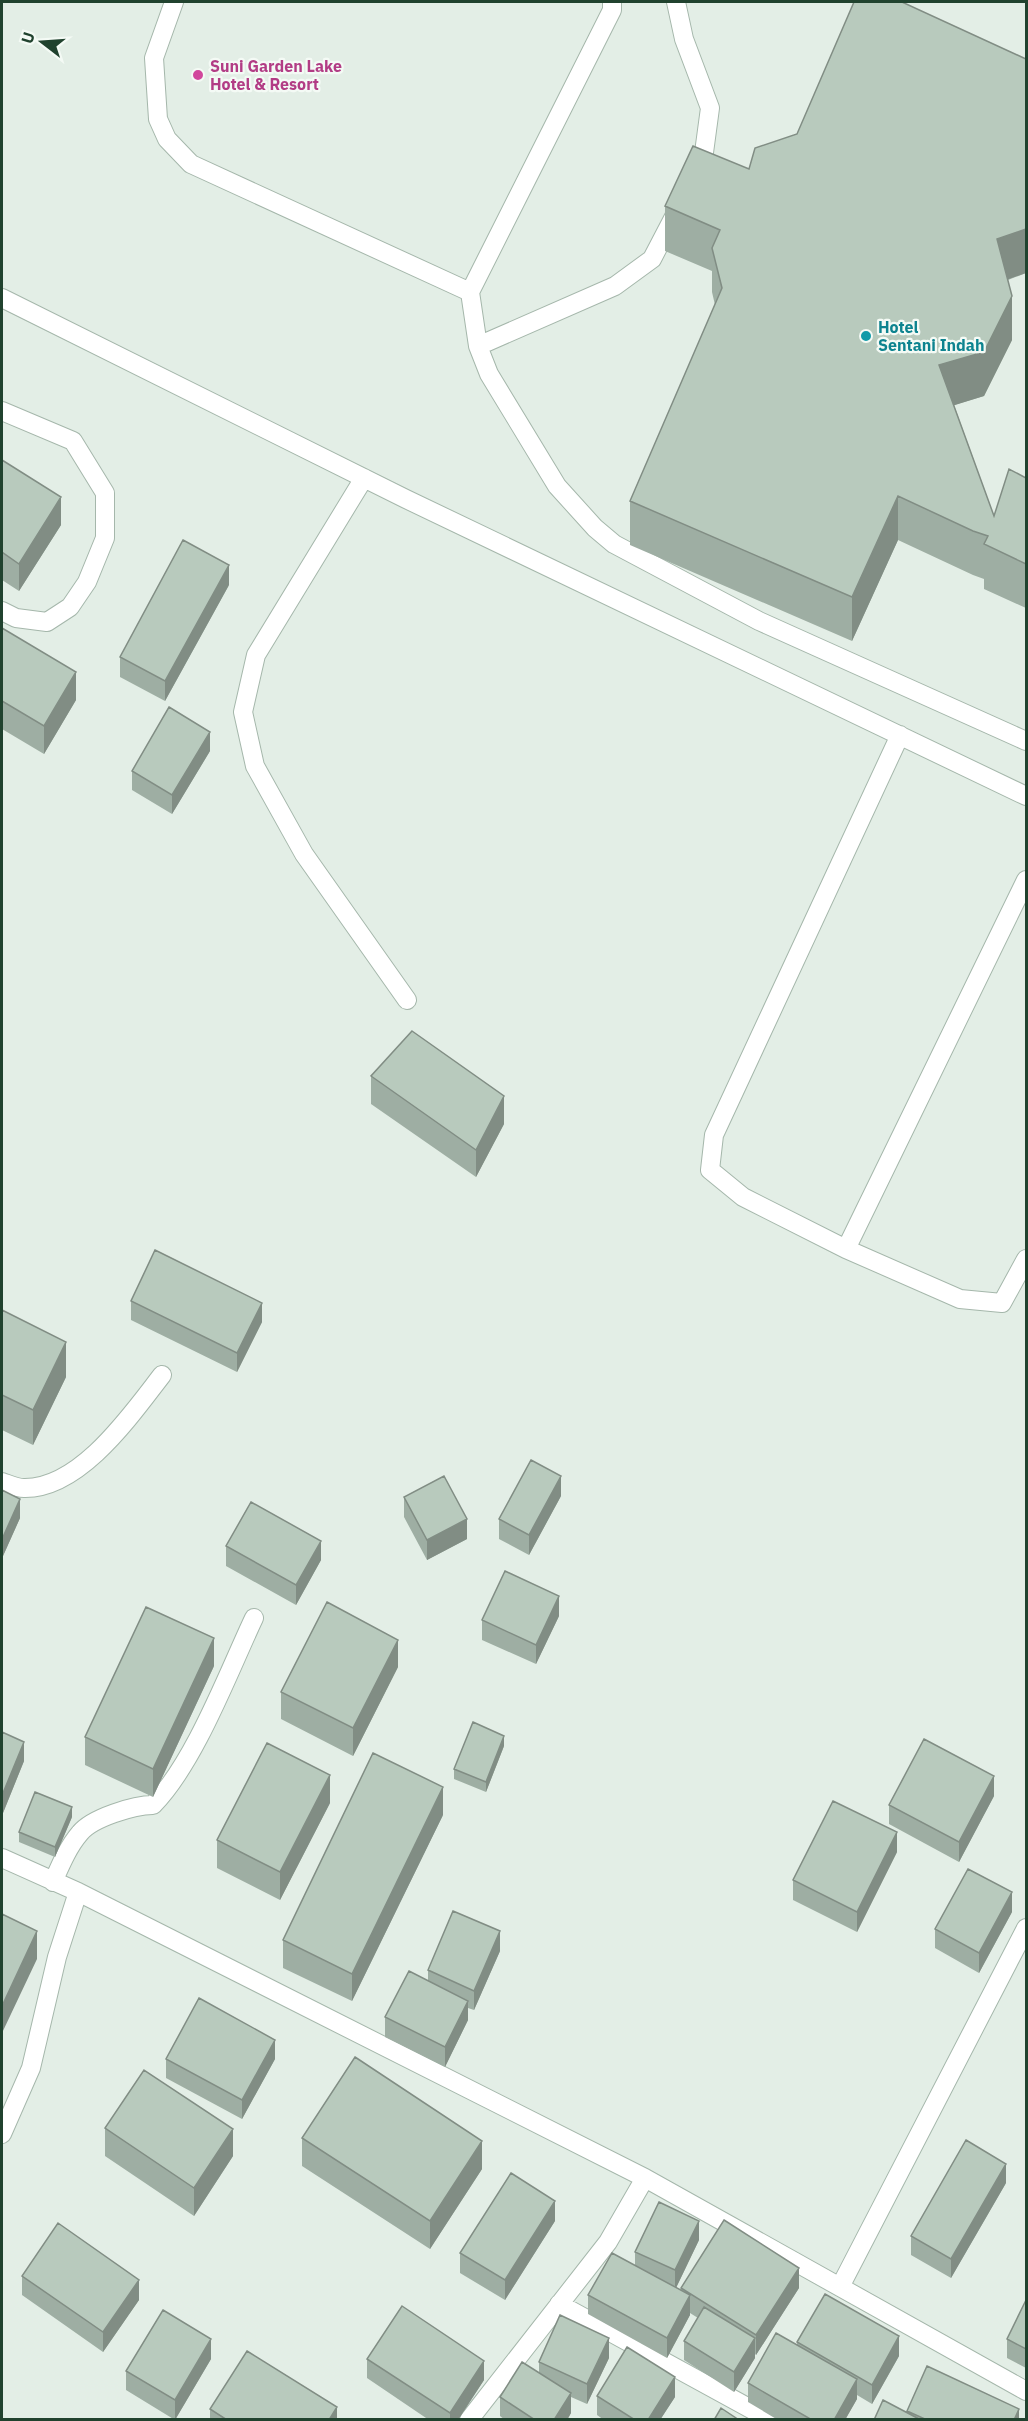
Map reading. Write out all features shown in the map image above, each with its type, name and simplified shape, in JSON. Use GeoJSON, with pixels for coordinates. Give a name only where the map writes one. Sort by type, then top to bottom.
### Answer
{"type":"FeatureCollection","features":[{"type":"Feature","properties":{"kind":"street"},"geometry":{"type":"LineString","coordinates":[[174,2],[154,58],[158,119],[167,139],[191,164],[470,292]]}},
{"type":"Feature","properties":{"kind":"street"},"geometry":{"type":"LineString","coordinates":[[612,2],[612,10],[470,292],[478,346],[489,374],[558,486],[595,528],[614,544],[759,621],[1026,741]]}},
{"type":"Feature","properties":{"kind":"street"},"geometry":{"type":"LineString","coordinates":[[478,346],[615,286],[652,259],[704,160],[710,108],[684,39],[676,2]]}},
{"type":"Feature","properties":{"kind":"street"},"geometry":{"type":"LineString","coordinates":[[2,298],[364,478],[1026,796]]}},
{"type":"Feature","properties":{"kind":"street"},"geometry":{"type":"LineString","coordinates":[[2,411],[73,441],[105,493],[105,538],[87,582],[70,607],[47,622],[16,618],[2,611]]}},
{"type":"Feature","properties":{"kind":"street"},"geometry":{"type":"LineString","coordinates":[[364,478],[256,655],[243,712],[255,766],[304,854],[407,1000]]}},
{"type":"Feature","properties":{"kind":"street"},"geometry":{"type":"LineString","coordinates":[[900,735],[714,1135],[710,1170],[743,1197],[846,1250],[960,1299],[1002,1303],[1026,1259]]}},
{"type":"Feature","properties":{"kind":"street"},"geometry":{"type":"LineString","coordinates":[[846,1250],[1026,880]]}},
{"type":"Feature","properties":{"kind":"street"},"geometry":{"type":"LineString","coordinates":[[2,1482],[22,1488],[49,1484],[85,1463],[120,1429],[162,1375]]}},
{"type":"Feature","properties":{"kind":"street"},"geometry":{"type":"LineString","coordinates":[[53,1881],[69,1847],[82,1830],[137,1805],[153,1805],[164,1794],[200,1731],[254,1618]]}},
{"type":"Feature","properties":{"kind":"street"},"geometry":{"type":"LineString","coordinates":[[2,1858],[78,1892],[645,2178],[1026,2391]]}},
{"type":"Feature","properties":{"kind":"street"},"geometry":{"type":"LineString","coordinates":[[2,2134],[31,2068],[57,1957],[78,1892]]}},
{"type":"Feature","properties":{"kind":"street"},"geometry":{"type":"LineString","coordinates":[[840,2287],[1026,1928]]}},
{"type":"Feature","properties":{"kind":"street"},"geometry":{"type":"LineString","coordinates":[[479,2417],[559,2304],[608,2242],[645,2178]]}},
{"type":"Feature","properties":{"kind":"street"},"geometry":{"type":"LineString","coordinates":[[559,2304],[771,2420]]}},
{"type":"Feature","properties":{"kind":"building","name":"Hotel Sentani Indah"},"geometry":{"type":"Polygon","coordinates":[[[854,2],[902,2],[1026,59],[1026,229],[997,239],[1012,296],[984,352],[939,365],[994,516],[1009,469],[1026,478],[1026,564],[984,544],[988,536],[898,496],[852,597],[630,501],[722,288],[712,248],[720,230],[665,206],[693,146],[749,169],[755,148],[797,134],[854,2]]]}},
{"type":"Feature","properties":{"kind":"building"},"geometry":{"type":"Polygon","coordinates":[[[2,460],[61,497],[19,564],[2,552],[2,460]]]}},
{"type":"Feature","properties":{"kind":"building"},"geometry":{"type":"Polygon","coordinates":[[[183,540],[229,565],[165,681],[120,657],[183,540]]]}},
{"type":"Feature","properties":{"kind":"building"},"geometry":{"type":"Polygon","coordinates":[[[2,628],[76,672],[44,726],[2,701],[2,628]]]}},
{"type":"Feature","properties":{"kind":"building"},"geometry":{"type":"Polygon","coordinates":[[[169,707],[210,732],[172,795],[132,771],[169,707]]]}},
{"type":"Feature","properties":{"kind":"building"},"geometry":{"type":"Polygon","coordinates":[[[412,1031],[504,1096],[476,1150],[371,1076],[412,1031]]]}},
{"type":"Feature","properties":{"kind":"building"},"geometry":{"type":"Polygon","coordinates":[[[155,1250],[262,1303],[237,1353],[131,1301],[155,1250]]]}},
{"type":"Feature","properties":{"kind":"building"},"geometry":{"type":"Polygon","coordinates":[[[2,1310],[66,1342],[33,1410],[2,1395],[2,1310]]]}},
{"type":"Feature","properties":{"kind":"building"},"geometry":{"type":"Polygon","coordinates":[[[531,1460],[561,1476],[529,1535],[499,1519],[531,1460]]]}},
{"type":"Feature","properties":{"kind":"building"},"geometry":{"type":"Polygon","coordinates":[[[444,1476],[467,1519],[427,1540],[404,1497],[444,1476]]]}},
{"type":"Feature","properties":{"kind":"building"},"geometry":{"type":"Polygon","coordinates":[[[2,1490],[20,1499],[3,1537],[2,1536],[2,1490]]]}},
{"type":"Feature","properties":{"kind":"building"},"geometry":{"type":"Polygon","coordinates":[[[251,1502],[321,1541],[296,1585],[226,1546],[251,1502]]]}},
{"type":"Feature","properties":{"kind":"building"},"geometry":{"type":"Polygon","coordinates":[[[505,1571],[559,1596],[536,1645],[482,1620],[505,1571]]]}},
{"type":"Feature","properties":{"kind":"building"},"geometry":{"type":"Polygon","coordinates":[[[327,1602],[398,1640],[353,1728],[281,1692],[327,1602]]]}},
{"type":"Feature","properties":{"kind":"building"},"geometry":{"type":"Polygon","coordinates":[[[146,1607],[214,1638],[153,1769],[85,1737],[146,1607]]]}},
{"type":"Feature","properties":{"kind":"building"},"geometry":{"type":"Polygon","coordinates":[[[473,1722],[504,1736],[486,1782],[454,1769],[473,1722]]]}},
{"type":"Feature","properties":{"kind":"building"},"geometry":{"type":"Polygon","coordinates":[[[2,1732],[24,1742],[3,1793],[2,1792],[2,1732]]]}},
{"type":"Feature","properties":{"kind":"building"},"geometry":{"type":"Polygon","coordinates":[[[924,1739],[994,1776],[959,1842],[889,1805],[924,1739]]]}},
{"type":"Feature","properties":{"kind":"building"},"geometry":{"type":"Polygon","coordinates":[[[267,1743],[330,1775],[280,1872],[217,1840],[267,1743]]]}},
{"type":"Feature","properties":{"kind":"building"},"geometry":{"type":"Polygon","coordinates":[[[373,1753],[443,1787],[352,1974],[283,1940],[373,1753]]]}},
{"type":"Feature","properties":{"kind":"building"},"geometry":{"type":"Polygon","coordinates":[[[35,1792],[72,1807],[55,1847],[19,1832],[35,1792]]]}},
{"type":"Feature","properties":{"kind":"building"},"geometry":{"type":"Polygon","coordinates":[[[833,1801],[897,1832],[857,1912],[793,1880],[833,1801]]]}},
{"type":"Feature","properties":{"kind":"building"},"geometry":{"type":"Polygon","coordinates":[[[968,1869],[1012,1892],[979,1953],[935,1929],[968,1869]]]}},
{"type":"Feature","properties":{"kind":"building"},"geometry":{"type":"Polygon","coordinates":[[[453,1911],[500,1931],[474,1991],[428,1970],[453,1911]]]}},
{"type":"Feature","properties":{"kind":"building"},"geometry":{"type":"Polygon","coordinates":[[[2,1914],[37,1931],[2,2006],[2,1914]]]}},
{"type":"Feature","properties":{"kind":"building"},"geometry":{"type":"Polygon","coordinates":[[[409,1971],[468,2001],[445,2047],[385,2017],[409,1971]]]}},
{"type":"Feature","properties":{"kind":"building"},"geometry":{"type":"Polygon","coordinates":[[[199,1998],[275,2040],[242,2100],[166,2059],[199,1998]]]}},
{"type":"Feature","properties":{"kind":"building"},"geometry":{"type":"Polygon","coordinates":[[[355,2057],[482,2141],[430,2221],[302,2138],[355,2057]]]}},
{"type":"Feature","properties":{"kind":"building"},"geometry":{"type":"Polygon","coordinates":[[[144,2070],[233,2129],[194,2188],[105,2128],[144,2070]]]}},
{"type":"Feature","properties":{"kind":"building"},"geometry":{"type":"Polygon","coordinates":[[[966,2140],[1006,2164],[951,2259],[911,2236],[966,2140]]]}},
{"type":"Feature","properties":{"kind":"building"},"geometry":{"type":"Polygon","coordinates":[[[511,2173],[555,2201],[505,2280],[460,2253],[511,2173]]]}},
{"type":"Feature","properties":{"kind":"building"},"geometry":{"type":"Polygon","coordinates":[[[659,2202],[699,2221],[675,2270],[635,2252],[659,2202]]]}},
{"type":"Feature","properties":{"kind":"building"},"geometry":{"type":"Polygon","coordinates":[[[724,2220],[799,2268],[756,2335],[681,2288],[724,2220]]]}},
{"type":"Feature","properties":{"kind":"building"},"geometry":{"type":"Polygon","coordinates":[[[58,2223],[139,2280],[103,2332],[22,2276],[58,2223]]]}},
{"type":"Feature","properties":{"kind":"building"},"geometry":{"type":"Polygon","coordinates":[[[612,2253],[690,2295],[667,2338],[588,2295],[612,2253]]]}},
{"type":"Feature","properties":{"kind":"building"},"geometry":{"type":"Polygon","coordinates":[[[825,2294],[899,2336],[872,2385],[797,2342],[825,2294]]]}},
{"type":"Feature","properties":{"kind":"building"},"geometry":{"type":"Polygon","coordinates":[[[1026,2300],[1026,2349],[1007,2339],[1026,2300]]]}},
{"type":"Feature","properties":{"kind":"building"},"geometry":{"type":"Polygon","coordinates":[[[402,2306],[484,2361],[450,2413],[367,2359],[402,2306]]]}},
{"type":"Feature","properties":{"kind":"building"},"geometry":{"type":"Polygon","coordinates":[[[704,2307],[755,2338],[734,2372],[684,2341],[704,2307]]]}},
{"type":"Feature","properties":{"kind":"building"},"geometry":{"type":"Polygon","coordinates":[[[163,2310],[211,2339],[175,2400],[126,2371],[163,2310]]]}},
{"type":"Feature","properties":{"kind":"building"},"geometry":{"type":"Polygon","coordinates":[[[560,2315],[609,2338],[587,2384],[539,2362],[560,2315]]]}},
{"type":"Feature","properties":{"kind":"building"},"geometry":{"type":"Polygon","coordinates":[[[776,2333],[857,2379],[834,2420],[812,2420],[748,2383],[776,2333]]]}},
{"type":"Feature","properties":{"kind":"building"},"geometry":{"type":"Polygon","coordinates":[[[627,2347],[675,2377],[648,2420],[635,2420],[597,2396],[627,2347]]]}},
{"type":"Feature","properties":{"kind":"building"},"geometry":{"type":"Polygon","coordinates":[[[247,2351],[337,2407],[329,2420],[227,2420],[210,2409],[247,2351]]]}},
{"type":"Feature","properties":{"kind":"building"},"geometry":{"type":"Polygon","coordinates":[[[522,2362],[571,2393],[554,2420],[535,2420],[500,2397],[522,2362]]]}},
{"type":"Feature","properties":{"kind":"building"},"geometry":{"type":"Polygon","coordinates":[[[927,2366],[1019,2409],[1014,2420],[927,2420],[907,2411],[927,2366]]]}},
{"type":"Feature","properties":{"kind":"building"},"geometry":{"type":"Polygon","coordinates":[[[883,2400],[921,2420],[874,2420],[883,2400]]]}},
{"type":"Feature","properties":{"kind":"building"},"geometry":{"type":"Polygon","coordinates":[[[721,2408],[739,2420],[714,2420],[721,2408]]]}},
{"type":"Feature","properties":{"kind":"place","name":"Suni Garden Lake Hotel & Resort"},"geometry":{"type":"Point","coordinates":[198,75]}},
{"type":"Feature","properties":{"kind":"place","name":"Hotel Sentani Indah"},"geometry":{"type":"Point","coordinates":[866,336]}}]}
